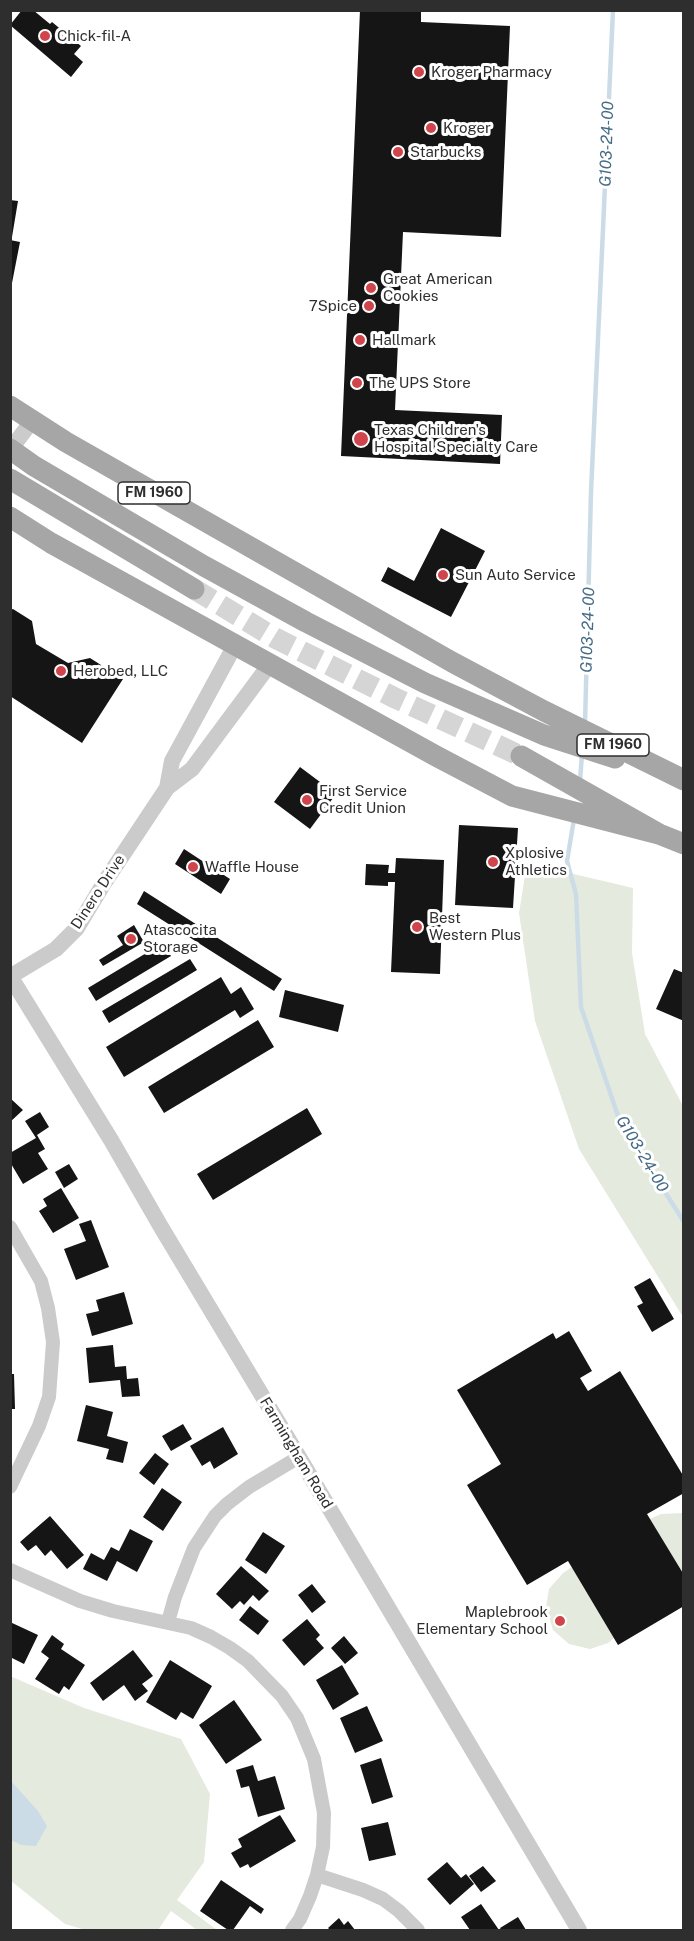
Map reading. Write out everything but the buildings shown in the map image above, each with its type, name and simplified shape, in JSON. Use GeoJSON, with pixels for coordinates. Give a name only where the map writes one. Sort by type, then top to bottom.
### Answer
{"type":"FeatureCollection","features":[{"type":"Feature","properties":{"kind":"main road","name":"FM 1960"},"geometry":{"type":"LineString","coordinates":[[10,406],[32,421],[452,662],[683,780]]}},
{"type":"Feature","properties":{"kind":"main road","name":"FM 1960"},"geometry":{"type":"LineString","coordinates":[[10,450],[204,566],[425,683],[544,735],[683,780]]}},
{"type":"Feature","properties":{"kind":"main road"},"geometry":{"type":"LineString","coordinates":[[10,479],[194,589]]}},
{"type":"Feature","properties":{"kind":"main road"},"geometry":{"type":"LineString","coordinates":[[10,517],[51,543],[512,796],[673,840]]}},
{"type":"Feature","properties":{"kind":"main road"},"geometry":{"type":"LineString","coordinates":[[521,756],[673,840]]}},
{"type":"Feature","properties":{"kind":"street"},"geometry":{"type":"LineString","coordinates":[[10,450],[32,421]]}},
{"type":"Feature","properties":{"kind":"street","name":"Dinero Drive"},"geometry":{"type":"LineString","coordinates":[[167,788],[172,761],[235,645]]}},
{"type":"Feature","properties":{"kind":"street","name":"Dinero Drive"},"geometry":{"type":"LineString","coordinates":[[11,976],[56,949],[77,927],[167,788],[192,769],[270,664]]}},
{"type":"Feature","properties":{"kind":"street","name":"Farmingham Road"},"geometry":{"type":"LineString","coordinates":[[11,976],[111,1140],[579,1930]]}},
{"type":"Feature","properties":{"kind":"street"},"geometry":{"type":"LineString","coordinates":[[10,1227],[41,1281],[54,1342],[49,1397],[39,1426],[10,1487]]}},
{"type":"Feature","properties":{"kind":"street"},"geometry":{"type":"LineString","coordinates":[[168,1622],[194,1548],[216,1516],[249,1487],[299,1457]]}},
{"type":"Feature","properties":{"kind":"street"},"geometry":{"type":"LineString","coordinates":[[10,1570],[80,1601],[112,1611],[191,1628],[230,1648],[266,1678],[282,1696],[297,1718],[314,1759],[324,1813],[323,1847],[317,1875],[310,1896],[292,1930]]}},
{"type":"Feature","properties":{"kind":"street"},"geometry":{"type":"LineString","coordinates":[[317,1875],[383,1899],[418,1930]]}},
{"type":"Feature","properties":{"kind":"shaded area"},"geometry":{"type":"Polygon","coordinates":[[[527,863],[633,888],[632,953],[645,1034],[683,1106],[683,1317],[579,1149],[535,1021],[519,913],[527,863]]]}},
{"type":"Feature","properties":{"kind":"shaded area"},"geometry":{"type":"Polygon","coordinates":[[[683,1513],[683,1575],[650,1519],[661,1514],[683,1513]]]}},
{"type":"Feature","properties":{"kind":"shaded area"},"geometry":{"type":"Polygon","coordinates":[[[572,1567],[614,1638],[608,1643],[590,1649],[569,1644],[553,1630],[546,1607],[549,1589],[563,1573],[572,1567]]]}},
{"type":"Feature","properties":{"kind":"shaded area"},"geometry":{"type":"Polygon","coordinates":[[[10,1676],[84,1708],[181,1739],[210,1794],[204,1862],[177,1900],[217,1930],[197,1930],[171,1911],[158,1930],[86,1930],[65,1924],[11,1881],[10,1676]]]}},
{"type":"Feature","properties":{"kind":"shaded area"},"geometry":{"type":"Polygon","coordinates":[[[11,1781],[38,1811],[47,1826],[36,1846],[21,1845],[11,1840],[11,1781]]]}},
{"type":"Feature","properties":{"kind":"waterway","name":"G103-24-00"},"geometry":{"type":"LineString","coordinates":[[585,724],[591,492],[613,10]]}},
{"type":"Feature","properties":{"kind":"waterway","name":"G103-24-00"},"geometry":{"type":"LineString","coordinates":[[580,781],[582,754]]}},
{"type":"Feature","properties":{"kind":"waterway","name":"G103-24-00"},"geometry":{"type":"LineString","coordinates":[[574,819],[567,861],[576,894],[581,1007],[619,1119],[684,1222]]}},
{"type":"Feature","properties":{"kind":"tunnel"},"geometry":{"type":"LineString","coordinates":[[194,589],[275,638],[395,698],[521,756]]}},
{"type":"Feature","properties":{"kind":"place","name":"Chick-fil-A"},"geometry":{"type":"Point","coordinates":[45,36]}},
{"type":"Feature","properties":{"kind":"place","name":"Kroger Pharmacy"},"geometry":{"type":"Point","coordinates":[419,72]}},
{"type":"Feature","properties":{"kind":"place","name":"Kroger"},"geometry":{"type":"Point","coordinates":[431,128]}},
{"type":"Feature","properties":{"kind":"place","name":"Starbucks"},"geometry":{"type":"Point","coordinates":[398,152]}},
{"type":"Feature","properties":{"kind":"place","name":"Great American Cookies"},"geometry":{"type":"Point","coordinates":[371,288]}},
{"type":"Feature","properties":{"kind":"place","name":"7Spice"},"geometry":{"type":"Point","coordinates":[369,306]}},
{"type":"Feature","properties":{"kind":"place","name":"Hallmark"},"geometry":{"type":"Point","coordinates":[360,340]}},
{"type":"Feature","properties":{"kind":"place","name":"The UPS Store"},"geometry":{"type":"Point","coordinates":[357,383]}},
{"type":"Feature","properties":{"kind":"place","name":"Texas Children's Hospital Specialty Care"},"geometry":{"type":"Point","coordinates":[361,439]}},
{"type":"Feature","properties":{"kind":"place","name":"Sun Auto Service"},"geometry":{"type":"Point","coordinates":[443,575]}},
{"type":"Feature","properties":{"kind":"place","name":"Herobed, LLC"},"geometry":{"type":"Point","coordinates":[61,671]}},
{"type":"Feature","properties":{"kind":"place","name":"First Service Credit Union"},"geometry":{"type":"Point","coordinates":[307,800]}},
{"type":"Feature","properties":{"kind":"place","name":"Xplosive Athletics"},"geometry":{"type":"Point","coordinates":[493,862]}},
{"type":"Feature","properties":{"kind":"place","name":"Waffle House"},"geometry":{"type":"Point","coordinates":[193,867]}},
{"type":"Feature","properties":{"kind":"place","name":"Best Western Plus"},"geometry":{"type":"Point","coordinates":[417,927]}},
{"type":"Feature","properties":{"kind":"place","name":"Atascocita Storage"},"geometry":{"type":"Point","coordinates":[131,939]}},
{"type":"Feature","properties":{"kind":"place","name":"Maplebrook Elementary School"},"geometry":{"type":"Point","coordinates":[560,1621]}}]}
